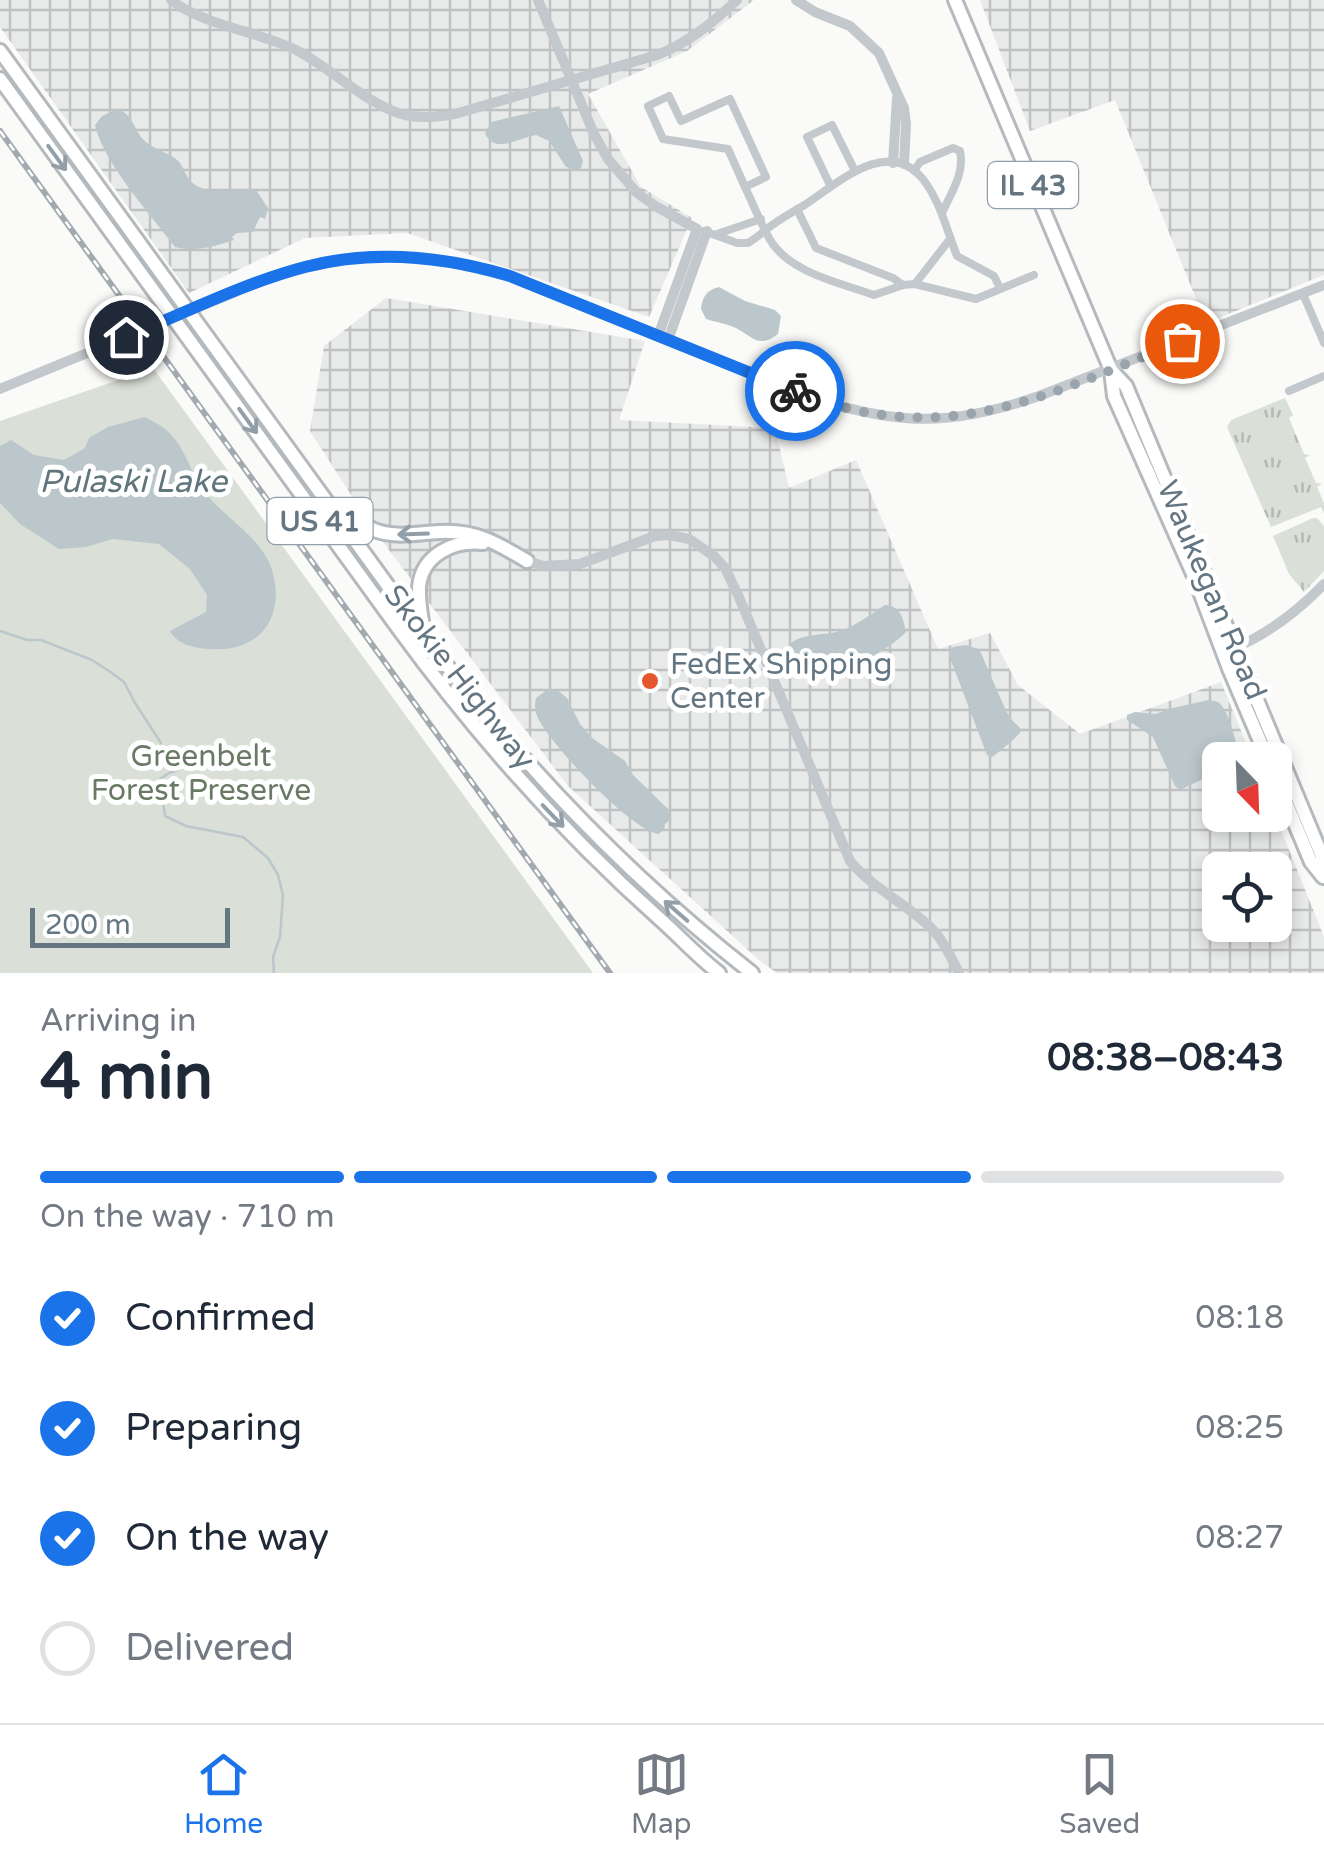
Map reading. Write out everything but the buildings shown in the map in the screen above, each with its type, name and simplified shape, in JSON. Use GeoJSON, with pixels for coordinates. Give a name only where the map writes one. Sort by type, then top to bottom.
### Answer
{"type":"FeatureCollection","features":[{"type":"Feature","properties":{"kind":"main road","name":"Waukegan Road"},"geometry":{"type":"LineString","coordinates":[[955,0],[1111,370],[1126,386],[1230,650],[1262,742]]}},
{"type":"Feature","properties":{"kind":"main road","name":"Skokie Highway"},"geometry":{"type":"LineString","coordinates":[[0,51],[424,637],[478,705],[566,805],[647,886],[752,973]]}},
{"type":"Feature","properties":{"kind":"main road","name":"Skokie Highway"},"geometry":{"type":"LineString","coordinates":[[0,79],[450,698],[553,816],[719,973]]}},
{"type":"Feature","properties":{"kind":"main road"},"geometry":{"type":"LineString","coordinates":[[328,505],[387,533],[412,536],[464,532],[491,539],[527,561]]}},
{"type":"Feature","properties":{"kind":"main road"},"geometry":{"type":"LineString","coordinates":[[424,637],[420,583],[432,557],[455,544],[471,542],[484,543],[527,561]]}},
{"type":"Feature","properties":{"kind":"main road","name":"Waukegan Road"},"geometry":{"type":"LineString","coordinates":[[1230,650],[1322,856],[1323,874]]}},
{"type":"Feature","properties":{"kind":"main road","name":"Waukegan Road"},"geometry":{"type":"LineString","coordinates":[[1292,817],[1311,862],[1323,874]]}},
{"type":"Feature","properties":{"kind":"main road"},"geometry":{"type":"LineString","coordinates":[[675,933],[711,973]]}},
{"type":"Feature","properties":{"kind":"street"},"geometry":{"type":"LineString","coordinates":[[170,0],[194,14],[292,48],[371,101],[422,118],[455,114],[667,51],[688,40],[737,0]]}},
{"type":"Feature","properties":{"kind":"street"},"geometry":{"type":"LineString","coordinates":[[538,0],[594,134],[620,175],[657,207],[707,231],[748,243],[854,171],[880,163],[904,166],[953,148],[960,152],[961,170],[941,214]]}},
{"type":"Feature","properties":{"kind":"street"},"geometry":{"type":"LineString","coordinates":[[796,0],[850,26],[879,54],[898,97],[904,166],[930,190],[957,256],[994,276],[1000,288]]}},
{"type":"Feature","properties":{"kind":"street"},"geometry":{"type":"LineString","coordinates":[[746,187],[766,177],[730,99],[682,121],[669,96],[648,106],[663,139],[728,149],[769,238],[794,264],[810,271],[874,295],[902,284],[915,284],[976,298],[1034,274]]}},
{"type":"Feature","properties":{"kind":"street"},"geometry":{"type":"LineString","coordinates":[[830,186],[807,137],[832,125],[854,171]]}},
{"type":"Feature","properties":{"kind":"street"},"geometry":{"type":"LineString","coordinates":[[797,209],[816,248],[902,284]]}},
{"type":"Feature","properties":{"kind":"street"},"geometry":{"type":"LineString","coordinates":[[707,231],[761,219]]}},
{"type":"Feature","properties":{"kind":"street"},"geometry":{"type":"LineString","coordinates":[[663,338],[707,231]]}},
{"type":"Feature","properties":{"kind":"street"},"geometry":{"type":"LineString","coordinates":[[915,284],[950,239]]}},
{"type":"Feature","properties":{"kind":"street"},"geometry":{"type":"LineString","coordinates":[[0,389],[276,276],[307,266],[362,257],[462,263],[510,276],[840,408],[906,418],[973,415],[1008,407],[1324,286]]}},
{"type":"Feature","properties":{"kind":"street"},"geometry":{"type":"LineString","coordinates":[[1303,294],[1324,344]]}},
{"type":"Feature","properties":{"kind":"street"},"geometry":{"type":"LineString","coordinates":[[1289,391],[1324,376]]}},
{"type":"Feature","properties":{"kind":"street"},"geometry":{"type":"LineString","coordinates":[[527,561],[544,566],[580,564],[655,536],[689,539],[714,556],[726,568],[850,861],[881,892],[936,934],[959,973]]}},
{"type":"Feature","properties":{"kind":"street"},"geometry":{"type":"LineString","coordinates":[[1230,650],[1284,621],[1324,584]]}},
{"type":"Feature","properties":{"kind":"shaded area"},"geometry":{"type":"Polygon","coordinates":[[[0,0],[754,0],[687,51],[588,94],[641,187],[692,218],[649,317],[407,233],[305,238],[189,293],[0,27],[0,0]]]}},
{"type":"Feature","properties":{"kind":"shaded area"},"geometry":{"type":"Polygon","coordinates":[[[980,0],[1324,0],[1324,275],[1206,323],[1115,100],[1030,131],[980,0]]]}},
{"type":"Feature","properties":{"kind":"shaded area"},"geometry":{"type":"Polygon","coordinates":[[[386,298],[645,341],[619,420],[775,428],[789,488],[856,460],[938,649],[990,633],[1018,685],[1080,734],[1221,682],[1246,742],[1202,742],[1202,832],[1282,832],[1290,852],[1202,852],[1202,942],[1292,942],[1292,857],[1324,937],[1324,973],[777,973],[568,786],[373,529],[310,431],[324,346],[386,298]]]}},
{"type":"Feature","properties":{"kind":"green space","name":"Greenbelt Forest Preserve"},"geometry":{"type":"Polygon","coordinates":[[[153,368],[593,973],[0,973],[0,421],[153,368]]]}},
{"type":"Feature","properties":{"kind":"green space"},"geometry":{"type":"Polygon","coordinates":[[[1285,398],[1304,454],[1310,455],[1305,458],[1316,483],[1322,484],[1317,487],[1324,513],[1321,507],[1271,527],[1227,427],[1231,420],[1285,398]]]}},
{"type":"Feature","properties":{"kind":"green space"},"geometry":{"type":"Polygon","coordinates":[[[1313,518],[1324,526],[1324,571],[1304,592],[1289,574],[1273,536],[1313,518]]]}},
{"type":"Feature","properties":{"kind":"water"},"geometry":{"type":"Polygon","coordinates":[[[559,106],[583,161],[577,170],[566,167],[549,141],[536,135],[500,144],[489,140],[485,133],[491,122],[559,106]]]}},
{"type":"Feature","properties":{"kind":"water"},"geometry":{"type":"Polygon","coordinates":[[[118,109],[130,118],[146,142],[172,156],[200,188],[256,190],[268,208],[265,219],[260,217],[253,232],[237,233],[232,237],[234,240],[226,243],[197,249],[175,247],[129,189],[100,140],[95,125],[102,116],[118,109]]]}},
{"type":"Feature","properties":{"kind":"water"},"geometry":{"type":"Polygon","coordinates":[[[719,287],[745,301],[775,310],[781,316],[778,334],[759,341],[731,326],[706,319],[701,309],[703,301],[708,292],[719,287]]]}},
{"type":"Feature","properties":{"kind":"water","name":"Pulaski Lake"},"geometry":{"type":"Polygon","coordinates":[[[145,417],[172,435],[202,488],[267,558],[275,587],[272,617],[265,629],[243,645],[204,649],[173,636],[170,631],[206,612],[207,595],[190,569],[159,544],[113,539],[59,549],[20,524],[0,503],[0,446],[11,440],[34,455],[64,460],[108,427],[145,417]]]}},
{"type":"Feature","properties":{"kind":"water"},"geometry":{"type":"Polygon","coordinates":[[[885,605],[898,610],[906,632],[886,648],[824,677],[799,677],[790,669],[785,650],[789,645],[808,636],[843,630],[885,605]]]}},
{"type":"Feature","properties":{"kind":"water"},"geometry":{"type":"Polygon","coordinates":[[[966,645],[981,653],[1006,711],[1022,730],[992,757],[987,755],[950,658],[953,647],[966,645]]]}},
{"type":"Feature","properties":{"kind":"water"},"geometry":{"type":"Polygon","coordinates":[[[547,690],[557,690],[567,698],[592,738],[625,761],[633,775],[668,809],[670,820],[664,830],[658,834],[630,818],[560,748],[536,712],[536,698],[547,690]]]}},
{"type":"Feature","properties":{"kind":"water"},"geometry":{"type":"Polygon","coordinates":[[[1209,700],[1218,702],[1226,712],[1236,742],[1202,742],[1202,780],[1180,790],[1153,737],[1127,720],[1127,715],[1135,712],[1156,714],[1209,700]]]}},
{"type":"Feature","properties":{"kind":"waterway"},"geometry":{"type":"LineString","coordinates":[[0,631],[27,640],[41,640],[109,671],[124,682],[161,743]]}},
{"type":"Feature","properties":{"kind":"waterway"},"geometry":{"type":"LineString","coordinates":[[178,760],[178,770],[160,779],[165,816],[186,826],[243,837],[268,858],[278,875],[283,895],[274,973]]}},
{"type":"Feature","properties":{"kind":"railway"},"geometry":{"type":"LineString","coordinates":[[0,131],[610,973]]}},
{"type":"Feature","properties":{"kind":"way so far"},"geometry":{"type":"LineString","coordinates":[[795,391],[840,408],[875,414],[906,418],[973,415],[1008,407],[1182,341]]}},
{"type":"Feature","properties":{"kind":"place","name":"FedEx Shipping Center"},"geometry":{"type":"Point","coordinates":[650,681]}},
{"type":"Feature","properties":{"kind":"route"},"geometry":{"type":"LineString","coordinates":[[126,337],[307,266],[362,257],[434,258],[510,276],[795,391]]}}]}
